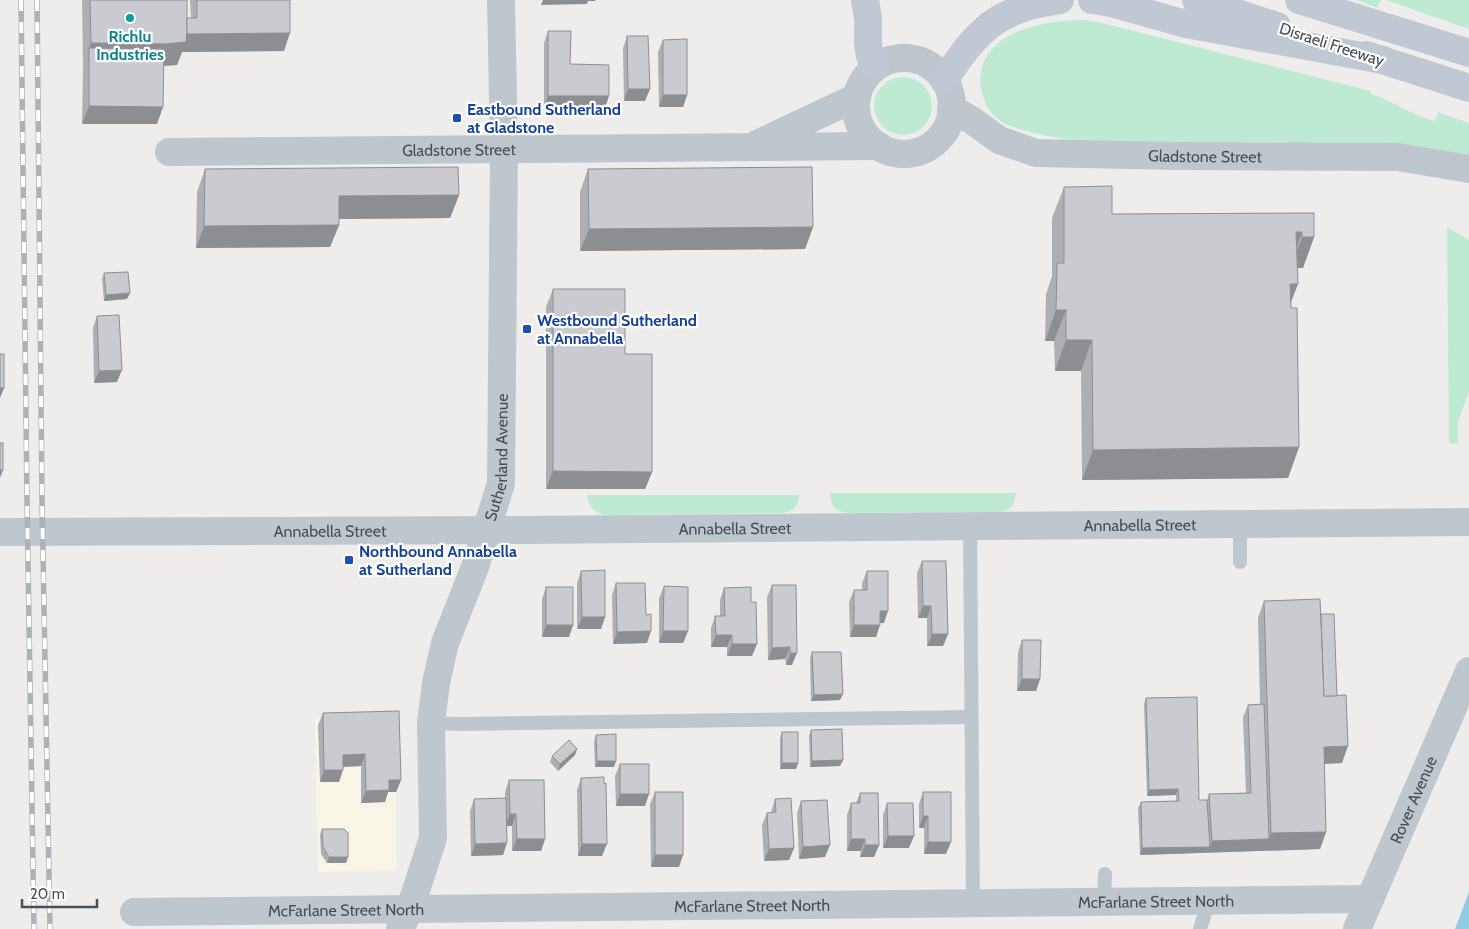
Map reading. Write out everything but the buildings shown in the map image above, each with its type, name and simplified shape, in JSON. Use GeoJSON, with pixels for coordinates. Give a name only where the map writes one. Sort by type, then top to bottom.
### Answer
{"type":"FeatureCollection","features":[{"type":"Feature","properties":{"kind":"main road"},"geometry":{"type":"LineString","coordinates":[[864,0],[868,18],[870,56],[876,67]]}},
{"type":"Feature","properties":{"kind":"main road"},"geometry":{"type":"LineString","coordinates":[[944,80],[964,50],[990,24],[1017,10],[1040,3],[1060,0]]}},
{"type":"Feature","properties":{"kind":"main road"},"geometry":{"type":"LineString","coordinates":[[1092,0],[1111,3],[1186,24],[1383,60]]}},
{"type":"Feature","properties":{"kind":"main road","name":"Disraeli Freeway"},"geometry":{"type":"LineString","coordinates":[[1196,0],[1464,86]]}},
{"type":"Feature","properties":{"kind":"main road","name":"Disraeli Freeway"},"geometry":{"type":"LineString","coordinates":[[1299,0],[1469,53]]}},
{"type":"Feature","properties":{"kind":"street","name":"Sutherland Avenue"},"geometry":{"type":"LineString","coordinates":[[405,919],[433,838],[431,723],[436,683],[445,643],[475,567],[502,483],[504,150],[501,0]]}},
{"type":"Feature","properties":{"kind":"street"},"geometry":{"type":"LineString","coordinates":[[857,97],[864,80],[876,67],[885,62],[907,58],[918,60],[928,65],[944,80],[952,108]]}},
{"type":"Feature","properties":{"kind":"street","name":"Gladstone Street"},"geometry":{"type":"LineString","coordinates":[[748,147],[857,97],[858,120],[863,130],[879,146],[900,154],[921,150],[939,138],[946,129],[952,108],[999,140],[1036,153],[1397,157],[1469,169]]}},
{"type":"Feature","properties":{"kind":"street","name":"Gladstone Street"},"geometry":{"type":"LineString","coordinates":[[169,152],[879,146]]}},
{"type":"Feature","properties":{"kind":"street","name":"Annabella Street"},"geometry":{"type":"LineString","coordinates":[[0,532],[1469,522]]}},
{"type":"Feature","properties":{"kind":"street","name":"Rover Avenue"},"geometry":{"type":"LineString","coordinates":[[1357,929],[1469,670]]}},
{"type":"Feature","properties":{"kind":"street","name":"McFarlane Street North"},"geometry":{"type":"LineString","coordinates":[[134,912],[405,919],[973,903],[1370,899]]}},
{"type":"Feature","properties":{"kind":"lane"},"geometry":{"type":"LineString","coordinates":[[1240,524],[1240,562]]}},
{"type":"Feature","properties":{"kind":"lane"},"geometry":{"type":"LineString","coordinates":[[970,526],[973,903]]}},
{"type":"Feature","properties":{"kind":"lane"},"geometry":{"type":"LineString","coordinates":[[431,723],[971,717]]}},
{"type":"Feature","properties":{"kind":"lane"},"geometry":{"type":"LineString","coordinates":[[1104,901],[1105,874]]}},
{"type":"Feature","properties":{"kind":"lane"},"geometry":{"type":"LineString","coordinates":[[1200,929],[1209,900]]}},
{"type":"Feature","properties":{"kind":"shaded area"},"geometry":{"type":"Polygon","coordinates":[[[394,717],[397,870],[318,872],[315,718],[394,717]]]}},
{"type":"Feature","properties":{"kind":"green space"},"geometry":{"type":"Polygon","coordinates":[[[1357,0],[1381,0],[1378,8],[1357,0]]]}},
{"type":"Feature","properties":{"kind":"green space"},"geometry":{"type":"Polygon","coordinates":[[[1386,0],[1469,0],[1469,29],[1386,0]]]}},
{"type":"Feature","properties":{"kind":"green space"},"geometry":{"type":"Polygon","coordinates":[[[1086,20],[1371,91],[1371,94],[1427,119],[1435,121],[1438,112],[1469,123],[1469,161],[1287,152],[1287,142],[1126,142],[1079,140],[1033,133],[1007,125],[998,119],[985,103],[980,82],[983,64],[990,51],[1000,42],[1027,28],[1042,24],[1086,20]]]}},
{"type":"Feature","properties":{"kind":"green space"},"geometry":{"type":"Polygon","coordinates":[[[903,77],[914,79],[927,90],[932,106],[930,117],[919,130],[903,135],[892,133],[879,122],[874,106],[876,95],[887,82],[903,77]]]}},
{"type":"Feature","properties":{"kind":"green space"},"geometry":{"type":"Polygon","coordinates":[[[1447,227],[1469,240],[1469,392],[1458,421],[1458,443],[1449,444],[1447,227]]]}},
{"type":"Feature","properties":{"kind":"green space"},"geometry":{"type":"Polygon","coordinates":[[[830,493],[1016,493],[1012,506],[1000,512],[848,513],[834,508],[830,493]]]}},
{"type":"Feature","properties":{"kind":"green space"},"geometry":{"type":"Polygon","coordinates":[[[587,495],[799,495],[795,507],[783,513],[604,515],[592,508],[587,495]]]}},
{"type":"Feature","properties":{"kind":"water"},"geometry":{"type":"Polygon","coordinates":[[[1469,892],[1469,929],[1455,929],[1469,892]]]}},
{"type":"Feature","properties":{"kind":"railway"},"geometry":{"type":"LineString","coordinates":[[21,0],[34,929]]}},
{"type":"Feature","properties":{"kind":"railway"},"geometry":{"type":"LineString","coordinates":[[37,0],[42,499],[50,929]]}},
{"type":"Feature","properties":{"kind":"place","name":"Richlu Industries"},"geometry":{"type":"Point","coordinates":[130,18]}},
{"type":"Feature","properties":{"kind":"place","name":"Eastbound Sutherland at Gladstone"},"geometry":{"type":"Point","coordinates":[457,118]}},
{"type":"Feature","properties":{"kind":"place","name":"Westbound Sutherland at Annabella"},"geometry":{"type":"Point","coordinates":[527,329]}},
{"type":"Feature","properties":{"kind":"place","name":"Northbound Annabella at Sutherland"},"geometry":{"type":"Point","coordinates":[349,560]}}]}
